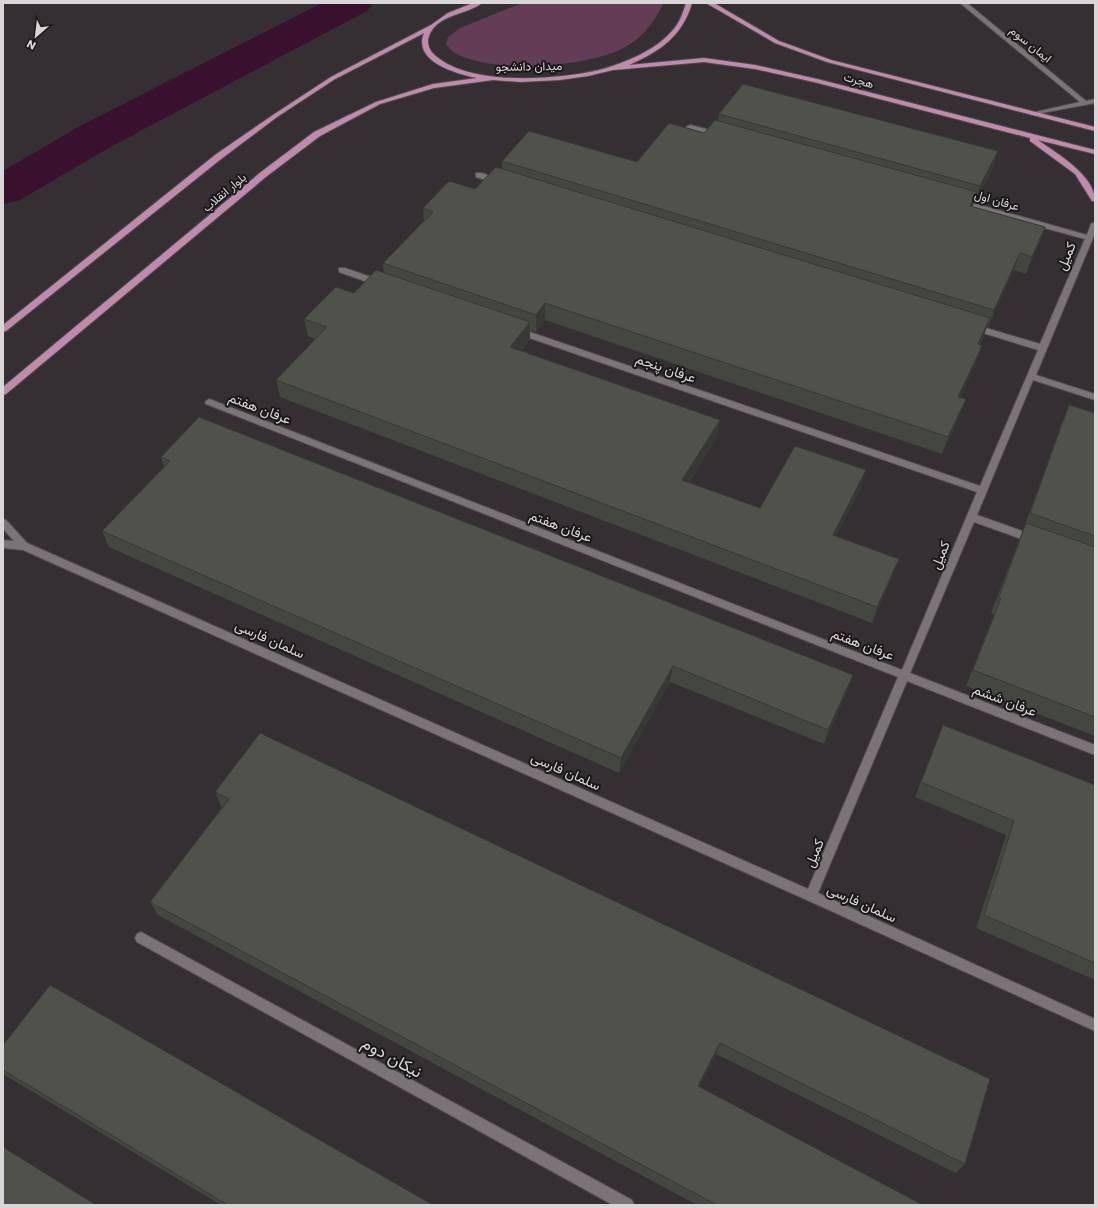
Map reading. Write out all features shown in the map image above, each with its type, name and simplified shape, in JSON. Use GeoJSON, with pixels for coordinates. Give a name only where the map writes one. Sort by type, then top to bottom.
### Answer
{"type":"FeatureCollection","features":[{"type":"Feature","properties":{"kind":"main road"},"geometry":{"type":"LineString","coordinates":[[3,329],[218,157],[275,116],[333,78],[433,26],[443,18],[479,3]]}},
{"type":"Feature","properties":{"kind":"main road","name":"میدان دانشجو"},"geometry":{"type":"LineString","coordinates":[[433,26],[427,34],[425,44],[427,52],[435,61],[446,68],[460,74],[478,77],[537,80],[577,76],[613,68],[645,55],[668,39],[683,21],[689,3]]}},
{"type":"Feature","properties":{"kind":"main road","name":"هجرت"},"geometry":{"type":"LineString","coordinates":[[709,3],[777,42],[829,61],[1095,129]]}},
{"type":"Feature","properties":{"kind":"main road","name":"هجرت"},"geometry":{"type":"LineString","coordinates":[[613,68],[704,60],[755,67],[815,80],[1095,152]]}},
{"type":"Feature","properties":{"kind":"main road","name":"بلوار انقلاب"},"geometry":{"type":"LineString","coordinates":[[3,392],[264,174],[317,134],[378,103],[419,90],[433,86],[496,78]]}},
{"type":"Feature","properties":{"kind":"main road"},"geometry":{"type":"LineString","coordinates":[[1028,135],[1078,173],[1095,199]]}},
{"type":"Feature","properties":{"kind":"street","name":"ایمان سوم"},"geometry":{"type":"LineString","coordinates":[[963,3],[1085,103]]}},
{"type":"Feature","properties":{"kind":"street"},"geometry":{"type":"LineString","coordinates":[[1033,114],[1095,101]]}},
{"type":"Feature","properties":{"kind":"street"},"geometry":{"type":"LineString","coordinates":[[690,127],[728,138]]}},
{"type":"Feature","properties":{"kind":"street"},"geometry":{"type":"LineString","coordinates":[[479,175],[510,185]]}},
{"type":"Feature","properties":{"kind":"street","name":"عرفان اول"},"geometry":{"type":"LineString","coordinates":[[951,200],[1089,238]]}},
{"type":"Feature","properties":{"kind":"street","name":"کمیل"},"geometry":{"type":"LineString","coordinates":[[811,896],[1095,224]]}},
{"type":"Feature","properties":{"kind":"street"},"geometry":{"type":"LineString","coordinates":[[342,270],[387,286]]}},
{"type":"Feature","properties":{"kind":"street"},"geometry":{"type":"LineString","coordinates":[[966,325],[1042,348]]}},
{"type":"Feature","properties":{"kind":"street","name":"عرفان پنجم"},"geometry":{"type":"LineString","coordinates":[[507,327],[982,490]]}},
{"type":"Feature","properties":{"kind":"street"},"geometry":{"type":"LineString","coordinates":[[1030,376],[1095,397]]}},
{"type":"Feature","properties":{"kind":"street","name":"عرفان هفتم"},"geometry":{"type":"LineString","coordinates":[[208,402],[904,676]]}},
{"type":"Feature","properties":{"kind":"street"},"geometry":{"type":"LineString","coordinates":[[971,517],[1044,543]]}},
{"type":"Feature","properties":{"kind":"street","name":"سلمان فارسی"},"geometry":{"type":"LineString","coordinates":[[3,523],[24,546]]}},
{"type":"Feature","properties":{"kind":"street","name":"سلمان فارسی"},"geometry":{"type":"LineString","coordinates":[[3,544],[24,546],[811,896],[1095,1025]]}},
{"type":"Feature","properties":{"kind":"street","name":"عرفان ششم"},"geometry":{"type":"LineString","coordinates":[[904,676],[1095,750]]}},
{"type":"Feature","properties":{"kind":"street","name":"نیکان دوم"},"geometry":{"type":"LineString","coordinates":[[141,938],[627,1205]]}},
{"type":"Feature","properties":{"kind":"shaded area"},"geometry":{"type":"Polygon","coordinates":[[[522,3],[663,4],[650,26],[632,43],[601,57],[581,61],[535,66],[490,64],[471,60],[455,53],[446,44],[448,37],[460,28],[522,3]]]}},
{"type":"Feature","properties":{"kind":"building"},"geometry":{"type":"Polygon","coordinates":[[[743,84],[998,151],[980,186],[719,114],[743,84]]]}},
{"type":"Feature","properties":{"kind":"building"},"geometry":{"type":"Polygon","coordinates":[[[715,120],[977,192],[970,206],[1045,227],[1032,257],[1020,253],[994,310],[502,161],[529,131],[637,162],[669,123],[704,133],[715,120]]]}},
{"type":"Feature","properties":{"kind":"building"},"geometry":{"type":"Polygon","coordinates":[[[496,167],[990,318],[978,344],[982,346],[958,397],[966,399],[948,437],[545,303],[536,315],[383,263],[433,212],[423,208],[449,181],[475,189],[496,167]]]}},
{"type":"Feature","properties":{"kind":"building"},"geometry":{"type":"Polygon","coordinates":[[[376,270],[530,322],[510,347],[720,420],[682,480],[760,508],[795,446],[866,470],[833,535],[899,559],[877,607],[276,380],[327,327],[304,319],[336,287],[354,293],[376,270]]]}},
{"type":"Feature","properties":{"kind":"building"},"geometry":{"type":"Polygon","coordinates":[[[1069,405],[1095,413],[1095,536],[1030,513],[1069,405]]]}},
{"type":"Feature","properties":{"kind":"building"},"geometry":{"type":"Polygon","coordinates":[[[199,417],[853,675],[828,730],[673,666],[621,758],[102,531],[170,461],[161,457],[199,417]]]}},
{"type":"Feature","properties":{"kind":"building"},"geometry":{"type":"Polygon","coordinates":[[[1026,523],[1095,547],[1095,717],[973,670],[1001,598],[999,597],[1026,523]]]}},
{"type":"Feature","properties":{"kind":"building"},"geometry":{"type":"Polygon","coordinates":[[[943,725],[1095,785],[1095,963],[984,915],[1014,821],[921,782],[943,725]]]}},
{"type":"Feature","properties":{"kind":"building"},"geometry":{"type":"Polygon","coordinates":[[[260,733],[990,1079],[965,1164],[720,1043],[698,1086],[923,1205],[717,1205],[150,902],[229,799],[215,792],[260,733]]]}},
{"type":"Feature","properties":{"kind":"building"},"geometry":{"type":"Polygon","coordinates":[[[50,985],[433,1205],[228,1205],[3,1070],[3,1045],[50,985]]]}},
{"type":"Feature","properties":{"kind":"building"},"geometry":{"type":"Polygon","coordinates":[[[3,1147],[96,1205],[3,1205],[3,1147]]]}},
{"type":"Feature","properties":{"kind":"waterway"},"geometry":{"type":"LineString","coordinates":[[3,190],[96,136],[353,3]]}}]}
